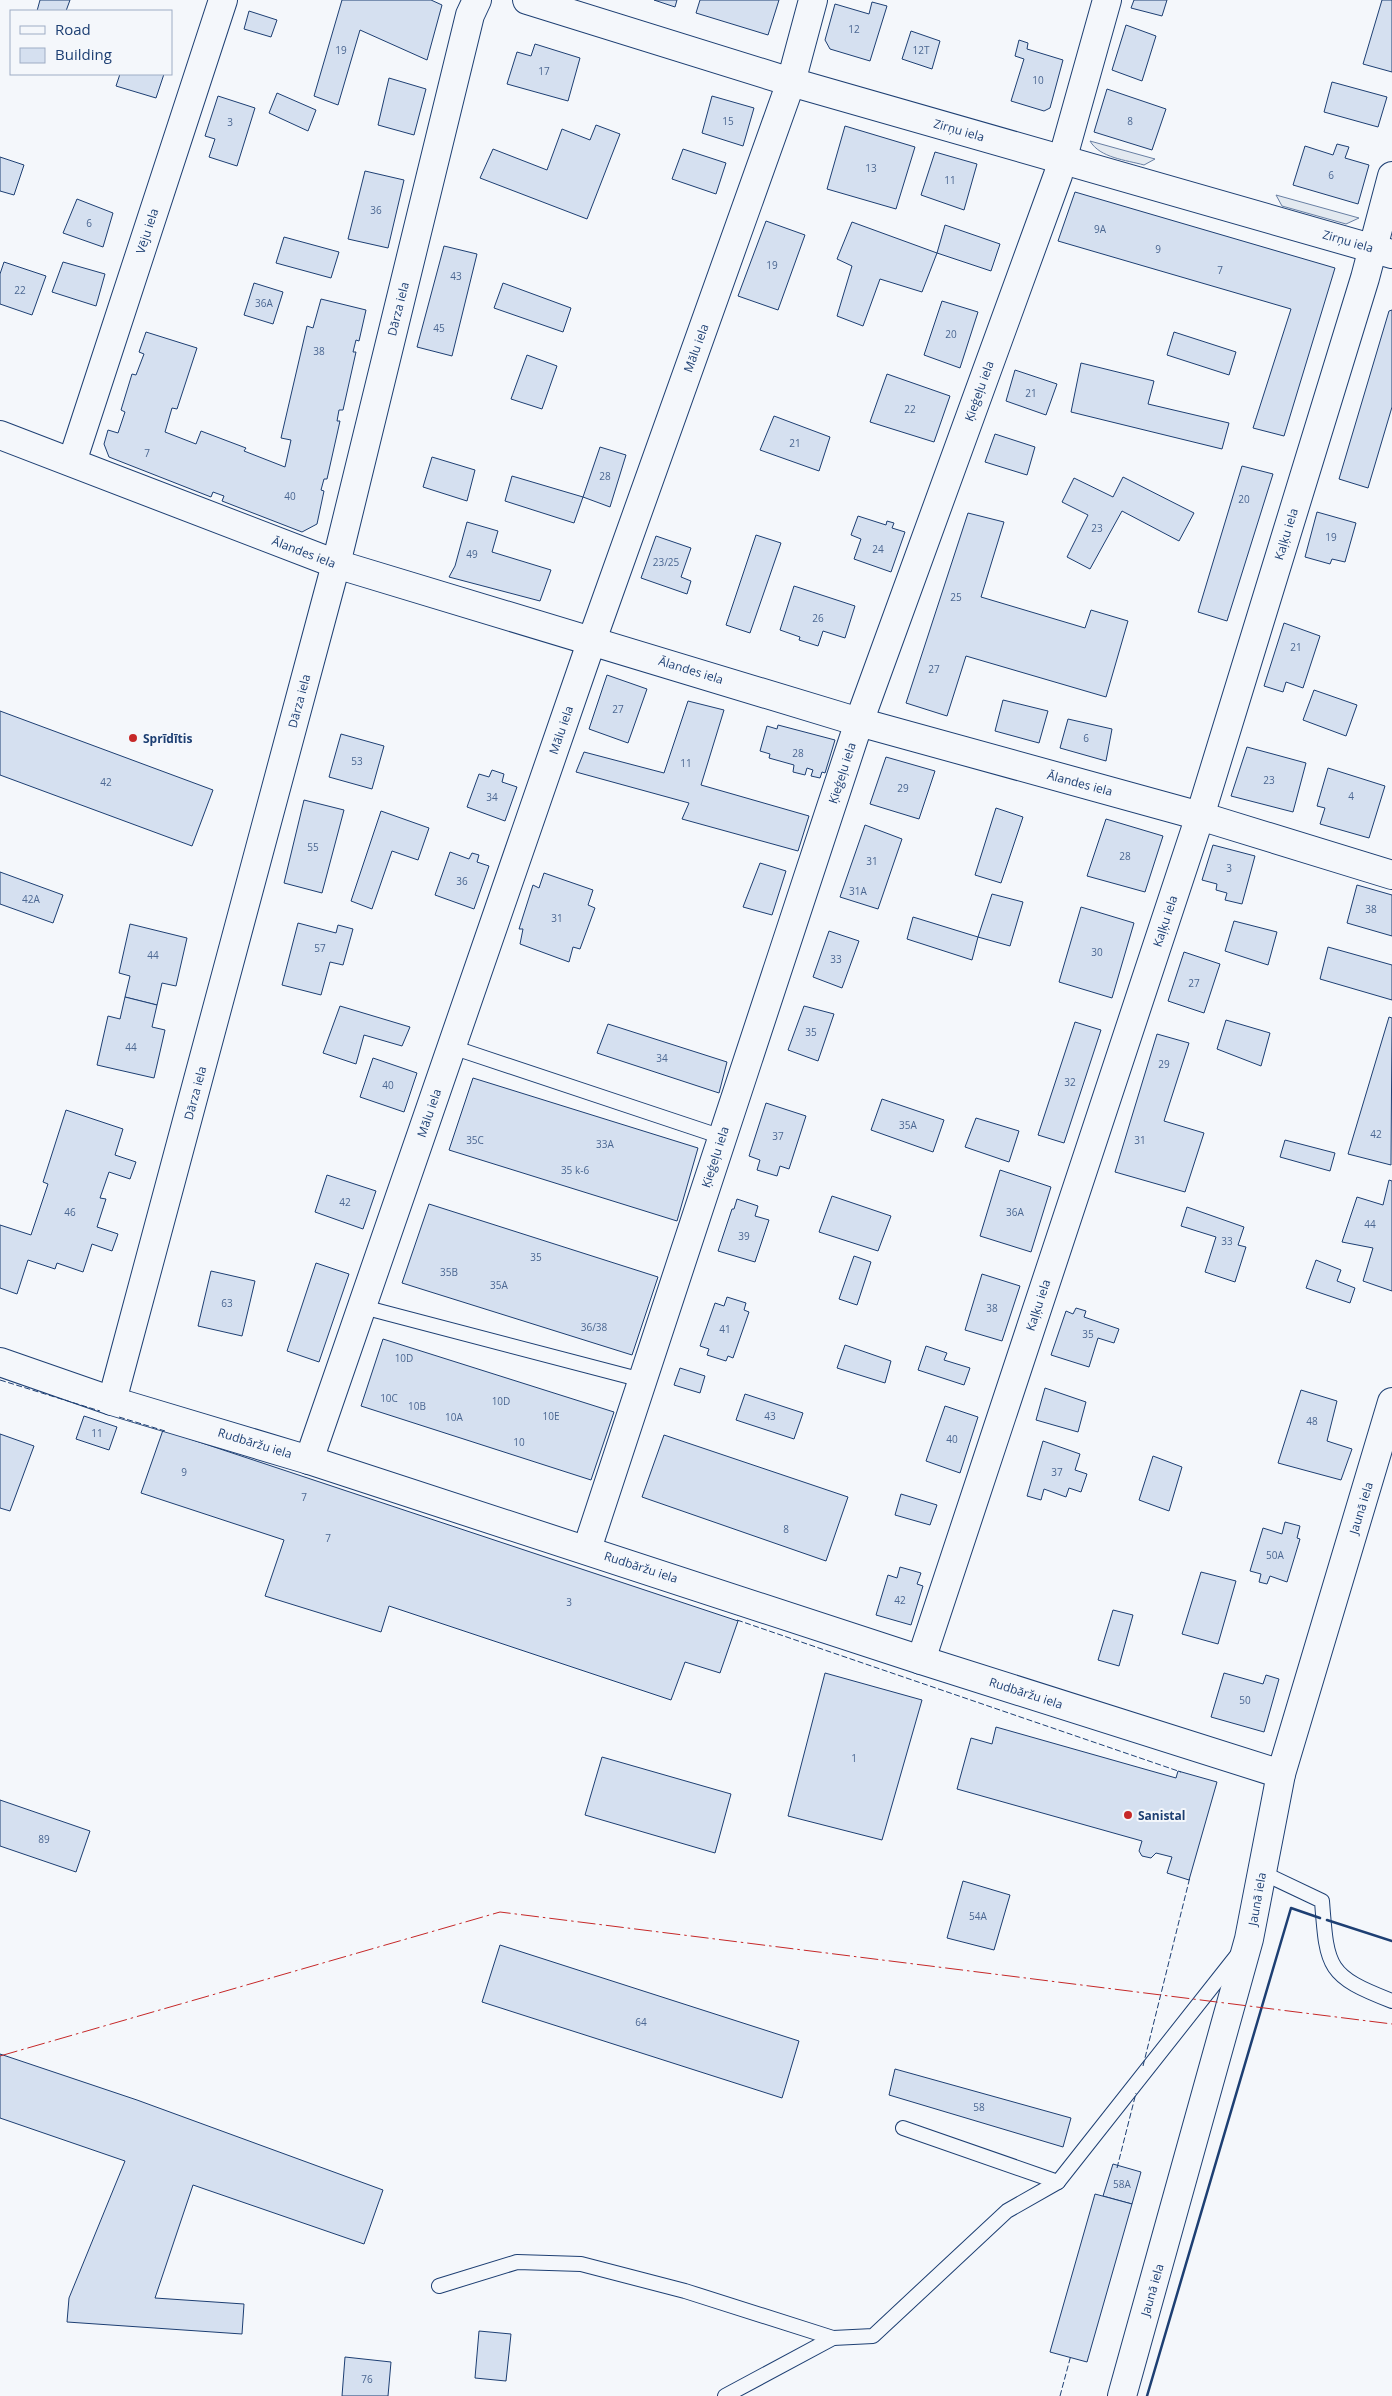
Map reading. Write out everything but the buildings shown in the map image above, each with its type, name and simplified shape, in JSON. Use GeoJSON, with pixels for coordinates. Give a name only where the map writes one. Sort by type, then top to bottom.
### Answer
{"type":"FeatureCollection","features":[{"type":"Feature","properties":{"kind":"main road","name":"Vēju iela"},"geometry":{"type":"LineString","coordinates":[[72,462],[223,0]]}},
{"type":"Feature","properties":{"kind":"main road","name":"Dārza iela"},"geometry":{"type":"LineString","coordinates":[[112,1401],[336,564],[470,16],[477,0]]}},
{"type":"Feature","properties":{"kind":"main road","name":"Zirņu iela"},"geometry":{"type":"LineString","coordinates":[[527,0],[791,82],[1382,251]]}},
{"type":"Feature","properties":{"kind":"main road","name":"Mālu iela"},"geometry":{"type":"LineString","coordinates":[[309,1460],[592,640],[791,82],[813,0]]}},
{"type":"Feature","properties":{"kind":"main road","name":"Ķieģeļu iela"},"geometry":{"type":"LineString","coordinates":[[587,1549],[858,722],[1062,158],[1107,0]]}},
{"type":"Feature","properties":{"kind":"main road","name":"Kaļķu iela"},"geometry":{"type":"LineString","coordinates":[[921,1660],[1200,816],[1365,278],[1382,251],[1392,176]]}},
{"type":"Feature","properties":{"kind":"main road","name":"Ālandes iela"},"geometry":{"type":"LineString","coordinates":[[0,435],[336,564],[858,722],[1200,816],[1392,875]]}},
{"type":"Feature","properties":{"kind":"main road","name":"Rudbāržu iela"},"geometry":{"type":"LineString","coordinates":[[0,1362],[112,1401],[309,1460],[587,1549],[921,1660],[1281,1774]]}},
{"type":"Feature","properties":{"kind":"main road","name":"Jaunā iela"},"geometry":{"type":"LineString","coordinates":[[1122,2396],[1249,1939],[1281,1774],[1392,1402]]}},
{"type":"Feature","properties":{"kind":"lane"},"geometry":{"type":"LineString","coordinates":[[452,1047],[722,1137]]}},
{"type":"Feature","properties":{"kind":"lane"},"geometry":{"type":"LineString","coordinates":[[363,1307],[642,1380]]}},
{"type":"Feature","properties":{"kind":"lane"},"geometry":{"type":"LineString","coordinates":[[1261,1872],[1322,1901],[1324,1941],[1335,1970],[1352,1984],[1392,2001]]}},
{"type":"Feature","properties":{"kind":"lane"},"geometry":{"type":"LineString","coordinates":[[439,2286],[517,2262],[581,2264],[685,2291],[833,2338],[873,2336],[1008,2211],[1058,2182],[1249,1939]]}},
{"type":"Feature","properties":{"kind":"lane"},"geometry":{"type":"LineString","coordinates":[[903,2128],[1058,2182]]}},
{"type":"Feature","properties":{"kind":"lane"},"geometry":{"type":"LineString","coordinates":[[725,2396],[833,2338]]}},
{"type":"Feature","properties":{"kind":"shaded area"},"geometry":{"type":"Polygon","coordinates":[[[1090,141],[1155,159],[1144,165],[1122,160],[1100,151],[1090,141]]]}},
{"type":"Feature","properties":{"kind":"shaded area"},"geometry":{"type":"Polygon","coordinates":[[[1276,195],[1359,218],[1346,224],[1282,206],[1276,195]]]}},
{"type":"Feature","properties":{"kind":"fence"},"geometry":{"type":"LineString","coordinates":[[0,1380],[100,1411]]}},
{"type":"Feature","properties":{"kind":"fence"},"geometry":{"type":"LineString","coordinates":[[119,1417],[165,1431]]}},
{"type":"Feature","properties":{"kind":"fence"},"geometry":{"type":"LineString","coordinates":[[737,1620],[1181,1772]]}},
{"type":"Feature","properties":{"kind":"fence"},"geometry":{"type":"LineString","coordinates":[[1143,2066],[1190,1877]]}},
{"type":"Feature","properties":{"kind":"fence"},"geometry":{"type":"LineString","coordinates":[[1117,2168],[1136,2093]]}},
{"type":"Feature","properties":{"kind":"fence"},"geometry":{"type":"LineString","coordinates":[[1060,2396],[1071,2355]]}},
{"type":"Feature","properties":{"kind":"wall"},"geometry":{"type":"LineString","coordinates":[[1147,2396],[1291,1908],[1320,1918]]}},
{"type":"Feature","properties":{"kind":"wall"},"geometry":{"type":"LineString","coordinates":[[1327,1920],[1392,1941]]}},
{"type":"Feature","properties":{"kind":"power"},"geometry":{"type":"LineString","coordinates":[[0,2056],[500,1912],[1392,2024]]}},
{"type":"Feature","properties":{"kind":"place","name":"Sprīdītis"},"geometry":{"type":"Point","coordinates":[133,738]}},
{"type":"Feature","properties":{"kind":"place","name":"Sanistal"},"geometry":{"type":"Point","coordinates":[1128,1815]}}]}
